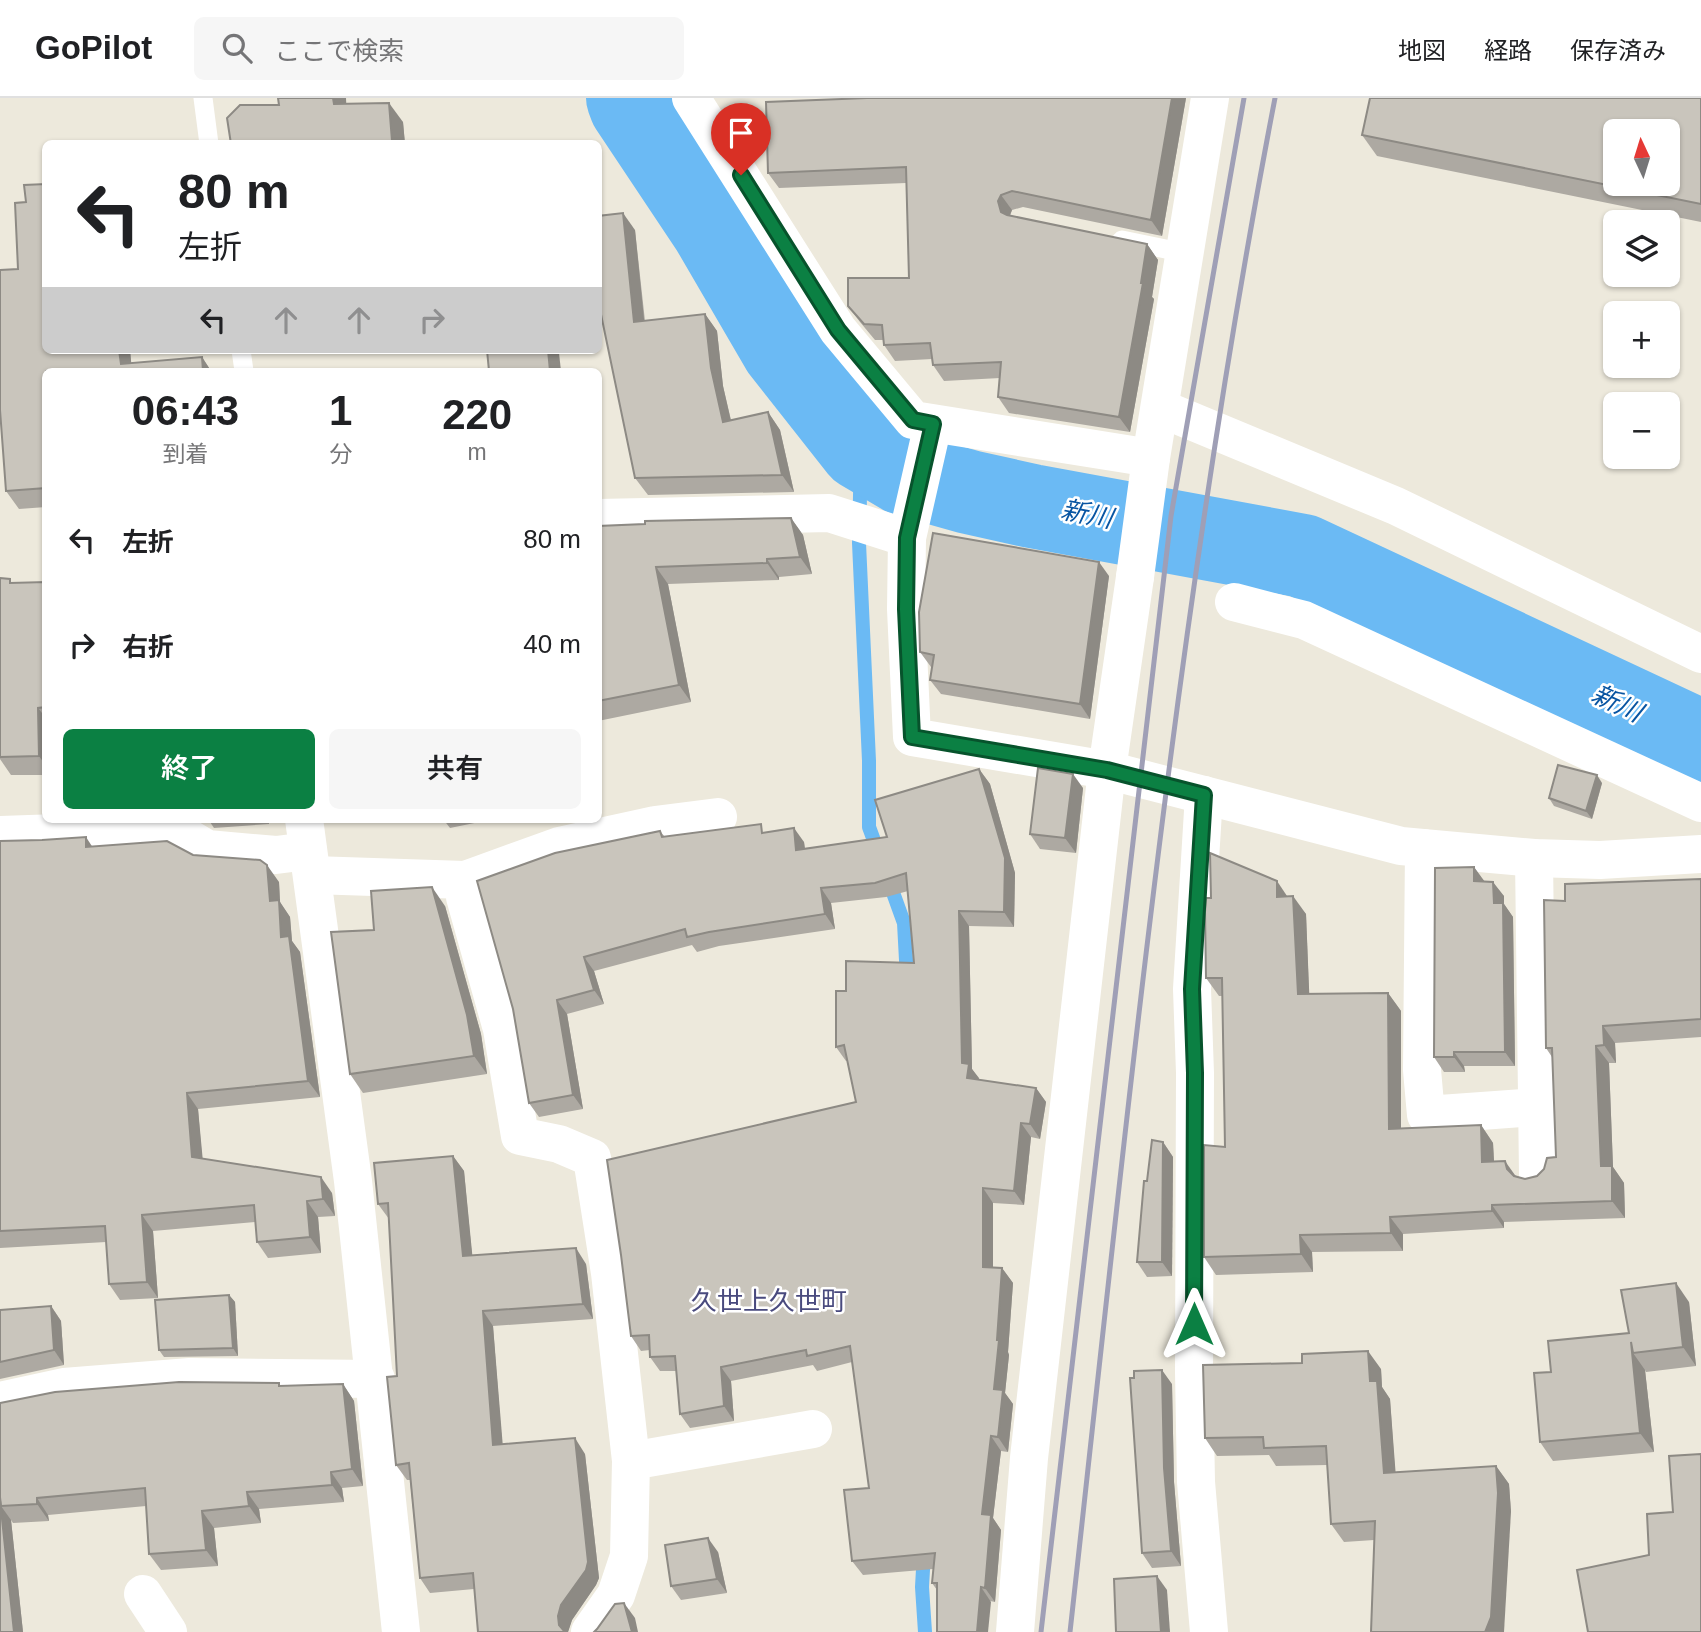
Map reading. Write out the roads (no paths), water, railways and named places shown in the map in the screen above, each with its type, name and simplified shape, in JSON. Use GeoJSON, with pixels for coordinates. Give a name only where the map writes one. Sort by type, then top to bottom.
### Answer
{"type":"FeatureCollection","features":[{"type":"Feature","properties":{"kind":"street"},"geometry":{"type":"LineString","coordinates":[[691,98],[838,330],[913,420],[930,431],[1152,458]]}},
{"type":"Feature","properties":{"kind":"street"},"geometry":{"type":"LineString","coordinates":[[1015,1632],[1029,1458],[1107,770],[1152,458],[1210,98]]}},
{"type":"Feature","properties":{"kind":"street"},"geometry":{"type":"LineString","coordinates":[[1160,408],[1423,518],[1701,654]]}},
{"type":"Feature","properties":{"kind":"street"},"geometry":{"type":"LineString","coordinates":[[930,431],[908,534],[906,609],[912,737],[1107,770],[1401,846],[1534,858],[1600,860],[1701,854]]}},
{"type":"Feature","properties":{"kind":"street"},"geometry":{"type":"LineString","coordinates":[[602,517],[829,513],[908,534]]}},
{"type":"Feature","properties":{"kind":"street"},"geometry":{"type":"LineString","coordinates":[[1234,602],[1304,620],[1701,803]]}},
{"type":"Feature","properties":{"kind":"street"},"geometry":{"type":"LineString","coordinates":[[1204,795],[1192,989],[1195,1073],[1194,1372],[1196,1482],[1209,1632]]}},
{"type":"Feature","properties":{"kind":"street"},"geometry":{"type":"LineString","coordinates":[[0,835],[173,829],[207,849],[276,855],[308,848],[465,880],[559,846],[654,825],[718,817]]}},
{"type":"Feature","properties":{"kind":"street"},"geometry":{"type":"LineString","coordinates":[[308,848],[353,1181],[401,1632]]}},
{"type":"Feature","properties":{"kind":"street"},"geometry":{"type":"LineString","coordinates":[[1424,848],[1422,1070],[1426,1115],[1538,1107]]}},
{"type":"Feature","properties":{"kind":"street"},"geometry":{"type":"LineString","coordinates":[[1534,858],[1538,1175]]}},
{"type":"Feature","properties":{"kind":"street"},"geometry":{"type":"LineString","coordinates":[[465,880],[465,897],[502,1029],[520,1136],[559,1144],[592,1158],[610,1273],[631,1461],[629,1556],[615,1595],[590,1632]]}},
{"type":"Feature","properties":{"kind":"street"},"geometry":{"type":"LineString","coordinates":[[0,1401],[64,1387],[190,1377],[376,1379]]}},
{"type":"Feature","properties":{"kind":"street"},"geometry":{"type":"LineString","coordinates":[[631,1461],[813,1429]]}},
{"type":"Feature","properties":{"kind":"street"},"geometry":{"type":"LineString","coordinates":[[143,1594],[167,1632]]}},
{"type":"Feature","properties":{"kind":"lane"},"geometry":{"type":"LineString","coordinates":[[202,98],[208,140]]}},
{"type":"Feature","properties":{"kind":"lane"},"geometry":{"type":"LineString","coordinates":[[1103,236],[1185,253]]}},
{"type":"Feature","properties":{"kind":"waterway","name":"新川"},"geometry":{"type":"LineString","coordinates":[[628,98],[713,229],[783,349],[861,448],[905,474],[969,492],[1303,556],[1701,742]]}},
{"type":"Feature","properties":{"kind":"waterway"},"geometry":{"type":"LineString","coordinates":[[861,448],[859,543],[869,761],[869,827],[880,857]]}},
{"type":"Feature","properties":{"kind":"waterway"},"geometry":{"type":"LineString","coordinates":[[887,876],[904,923],[907,979]]}},
{"type":"Feature","properties":{"kind":"waterway"},"geometry":{"type":"LineString","coordinates":[[924,1552],[922,1587],[925,1632]]}},
{"type":"Feature","properties":{"kind":"railway"},"geometry":{"type":"LineString","coordinates":[[1041,1632],[1171,516],[1244,98]]}},
{"type":"Feature","properties":{"kind":"railway"},"geometry":{"type":"LineString","coordinates":[[1070,1632],[1134,1055],[1182,671],[1240,288],[1275,98]]}},
{"type":"Feature","properties":{"kind":"district","name":"久世上久世町"},"geometry":{"type":"Point","coordinates":[769,1301]}}]}
